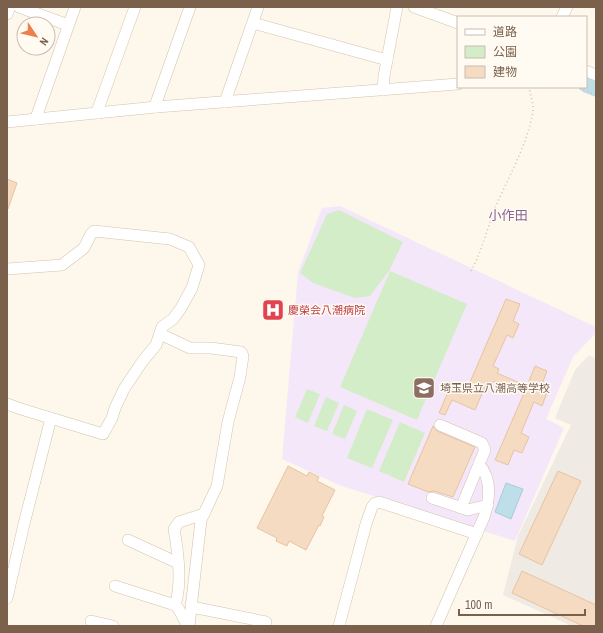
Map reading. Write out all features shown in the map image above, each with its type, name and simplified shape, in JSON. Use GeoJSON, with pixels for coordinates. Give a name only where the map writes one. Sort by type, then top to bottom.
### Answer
{"type":"FeatureCollection","features":[{"type":"Feature","properties":{"kind":"street"},"geometry":{"type":"LineString","coordinates":[[7,14],[10,7]]}},
{"type":"Feature","properties":{"kind":"street"},"geometry":{"type":"LineString","coordinates":[[19,7],[68,25]]}},
{"type":"Feature","properties":{"kind":"street"},"geometry":{"type":"LineString","coordinates":[[37,119],[37,115],[75,7]]}},
{"type":"Feature","properties":{"kind":"street"},"geometry":{"type":"LineString","coordinates":[[99,113],[98,109],[135,7]]}},
{"type":"Feature","properties":{"kind":"street"},"geometry":{"type":"LineString","coordinates":[[156,107],[156,103],[190,7]]}},
{"type":"Feature","properties":{"kind":"street"},"geometry":{"type":"LineString","coordinates":[[226,102],[258,7]]}},
{"type":"Feature","properties":{"kind":"street"},"geometry":{"type":"LineString","coordinates":[[383,90],[397,7]]}},
{"type":"Feature","properties":{"kind":"street"},"geometry":{"type":"LineString","coordinates":[[414,7],[457,24]]}},
{"type":"Feature","properties":{"kind":"street"},"geometry":{"type":"LineString","coordinates":[[562,16],[567,7]]}},
{"type":"Feature","properties":{"kind":"street"},"geometry":{"type":"LineString","coordinates":[[253,23],[387,60]]}},
{"type":"Feature","properties":{"kind":"street"},"geometry":{"type":"LineString","coordinates":[[7,122],[156,107],[457,84]]}},
{"type":"Feature","properties":{"kind":"street"},"geometry":{"type":"LineString","coordinates":[[7,269],[62,265],[84,248],[94,231],[170,239],[189,247],[199,265],[192,288],[181,308],[172,319],[162,327],[156,345],[142,362],[124,389],[112,418],[103,434],[7,404]]}},
{"type":"Feature","properties":{"kind":"street"},"geometry":{"type":"LineString","coordinates":[[160,334],[190,348],[211,348],[240,352],[243,356],[240,377],[228,422],[217,486],[201,520],[192,607],[188,626]]}},
{"type":"Feature","properties":{"kind":"street"},"geometry":{"type":"LineString","coordinates":[[7,598],[51,418]]}},
{"type":"Feature","properties":{"kind":"street"},"geometry":{"type":"LineString","coordinates":[[440,425],[482,443],[485,450],[461,508]]}},
{"type":"Feature","properties":{"kind":"street"},"geometry":{"type":"LineString","coordinates":[[436,626],[477,534],[488,505],[489,488],[484,470],[479,464]]}},
{"type":"Feature","properties":{"kind":"street"},"geometry":{"type":"LineString","coordinates":[[432,498],[468,510],[488,505]]}},
{"type":"Feature","properties":{"kind":"street"},"geometry":{"type":"LineString","coordinates":[[339,626],[366,524],[375,503],[379,502],[477,534]]}},
{"type":"Feature","properties":{"kind":"street"},"geometry":{"type":"LineString","coordinates":[[175,605],[178,590],[178,549],[174,529],[179,522],[204,514]]}},
{"type":"Feature","properties":{"kind":"street"},"geometry":{"type":"LineString","coordinates":[[128,540],[178,563]]}},
{"type":"Feature","properties":{"kind":"street"},"geometry":{"type":"LineString","coordinates":[[114,586],[175,605],[188,626]]}},
{"type":"Feature","properties":{"kind":"street"},"geometry":{"type":"LineString","coordinates":[[192,607],[248,622],[266,622]]}},
{"type":"Feature","properties":{"kind":"street"},"geometry":{"type":"LineString","coordinates":[[91,621],[113,626]]}},
{"type":"Feature","properties":{"kind":"path"},"geometry":{"type":"LineString","coordinates":[[471,271],[482,248],[495,208],[521,148],[530,122],[533,109],[530,88]]}},
{"type":"Feature","properties":{"kind":"path"},"geometry":{"type":"LineString","coordinates":[[578,88],[596,95]]}},
{"type":"Feature","properties":{"kind":"shaded area","name":"埼玉県立八潮高等学校"},"geometry":{"type":"Polygon","coordinates":[[[340,206],[596,327],[596,333],[573,357],[546,419],[564,428],[515,541],[339,485],[282,459],[298,272],[322,208],[340,206]]]}},
{"type":"Feature","properties":{"kind":"shaded area"},"geometry":{"type":"Polygon","coordinates":[[[589,355],[596,359],[596,626],[572,626],[503,595],[518,536],[571,425],[555,418],[575,370],[589,355]]]}},
{"type":"Feature","properties":{"kind":"green space"},"geometry":{"type":"Polygon","coordinates":[[[339,210],[403,242],[389,271],[370,296],[355,298],[313,283],[300,273],[327,214],[339,210]]]}},
{"type":"Feature","properties":{"kind":"green space"},"geometry":{"type":"Polygon","coordinates":[[[390,271],[467,304],[417,420],[340,387],[390,271]]]}},
{"type":"Feature","properties":{"kind":"green space"},"geometry":{"type":"Polygon","coordinates":[[[307,389],[320,394],[308,423],[295,417],[307,389]]]}},
{"type":"Feature","properties":{"kind":"green space"},"geometry":{"type":"Polygon","coordinates":[[[326,397],[339,403],[327,431],[314,426],[326,397]]]}},
{"type":"Feature","properties":{"kind":"green space"},"geometry":{"type":"Polygon","coordinates":[[[344,405],[357,411],[345,439],[332,434],[344,405]]]}},
{"type":"Feature","properties":{"kind":"green space"},"geometry":{"type":"Polygon","coordinates":[[[367,409],[393,420],[372,468],[347,458],[367,409]]]}},
{"type":"Feature","properties":{"kind":"green space"},"geometry":{"type":"Polygon","coordinates":[[[400,422],[425,433],[404,482],[379,471],[400,422]]]}},
{"type":"Feature","properties":{"kind":"water"},"geometry":{"type":"Polygon","coordinates":[[[506,483],[523,489],[511,519],[495,512],[506,483]]]}},
{"type":"Feature","properties":{"kind":"building"},"geometry":{"type":"Polygon","coordinates":[[[7,179],[17,183],[8,209],[7,209],[7,179]]]}},
{"type":"Feature","properties":{"kind":"building"},"geometry":{"type":"Polygon","coordinates":[[[506,299],[520,304],[513,321],[519,324],[513,338],[507,335],[493,366],[499,369],[497,373],[527,386],[535,366],[547,371],[541,387],[548,390],[542,406],[534,402],[521,433],[529,437],[522,453],[514,450],[508,465],[495,460],[524,393],[494,381],[492,384],[487,382],[475,410],[452,400],[445,415],[439,413],[451,385],[456,387],[457,385],[467,389],[506,299]]]}},
{"type":"Feature","properties":{"kind":"building"},"geometry":{"type":"Polygon","coordinates":[[[433,426],[437,431],[475,447],[453,497],[434,491],[428,492],[408,484],[433,426]]]}},
{"type":"Feature","properties":{"kind":"building"},"geometry":{"type":"Polygon","coordinates":[[[288,466],[307,476],[309,472],[319,477],[317,481],[335,490],[322,516],[324,517],[320,526],[319,525],[306,550],[289,541],[287,546],[276,541],[277,538],[257,528],[288,466]]]}},
{"type":"Feature","properties":{"kind":"building"},"geometry":{"type":"Polygon","coordinates":[[[558,471],[581,481],[542,565],[519,554],[558,471]]]}},
{"type":"Feature","properties":{"kind":"building"},"geometry":{"type":"Polygon","coordinates":[[[522,571],[596,605],[596,626],[583,626],[512,593],[522,571]]]}},
{"type":"Feature","properties":{"kind":"waterway"},"geometry":{"type":"LineString","coordinates":[[587,85],[596,89]]}},
{"type":"Feature","properties":{"kind":"place","name":"慶榮会八潮病院"},"geometry":{"type":"Point","coordinates":[273,310]}},
{"type":"Feature","properties":{"kind":"place","name":"埼玉県立八潮高等学校"},"geometry":{"type":"Point","coordinates":[424,388]}},
{"type":"Feature","properties":{"kind":"district","name":"小作田"},"geometry":{"type":"Point","coordinates":[508,215]}}]}
